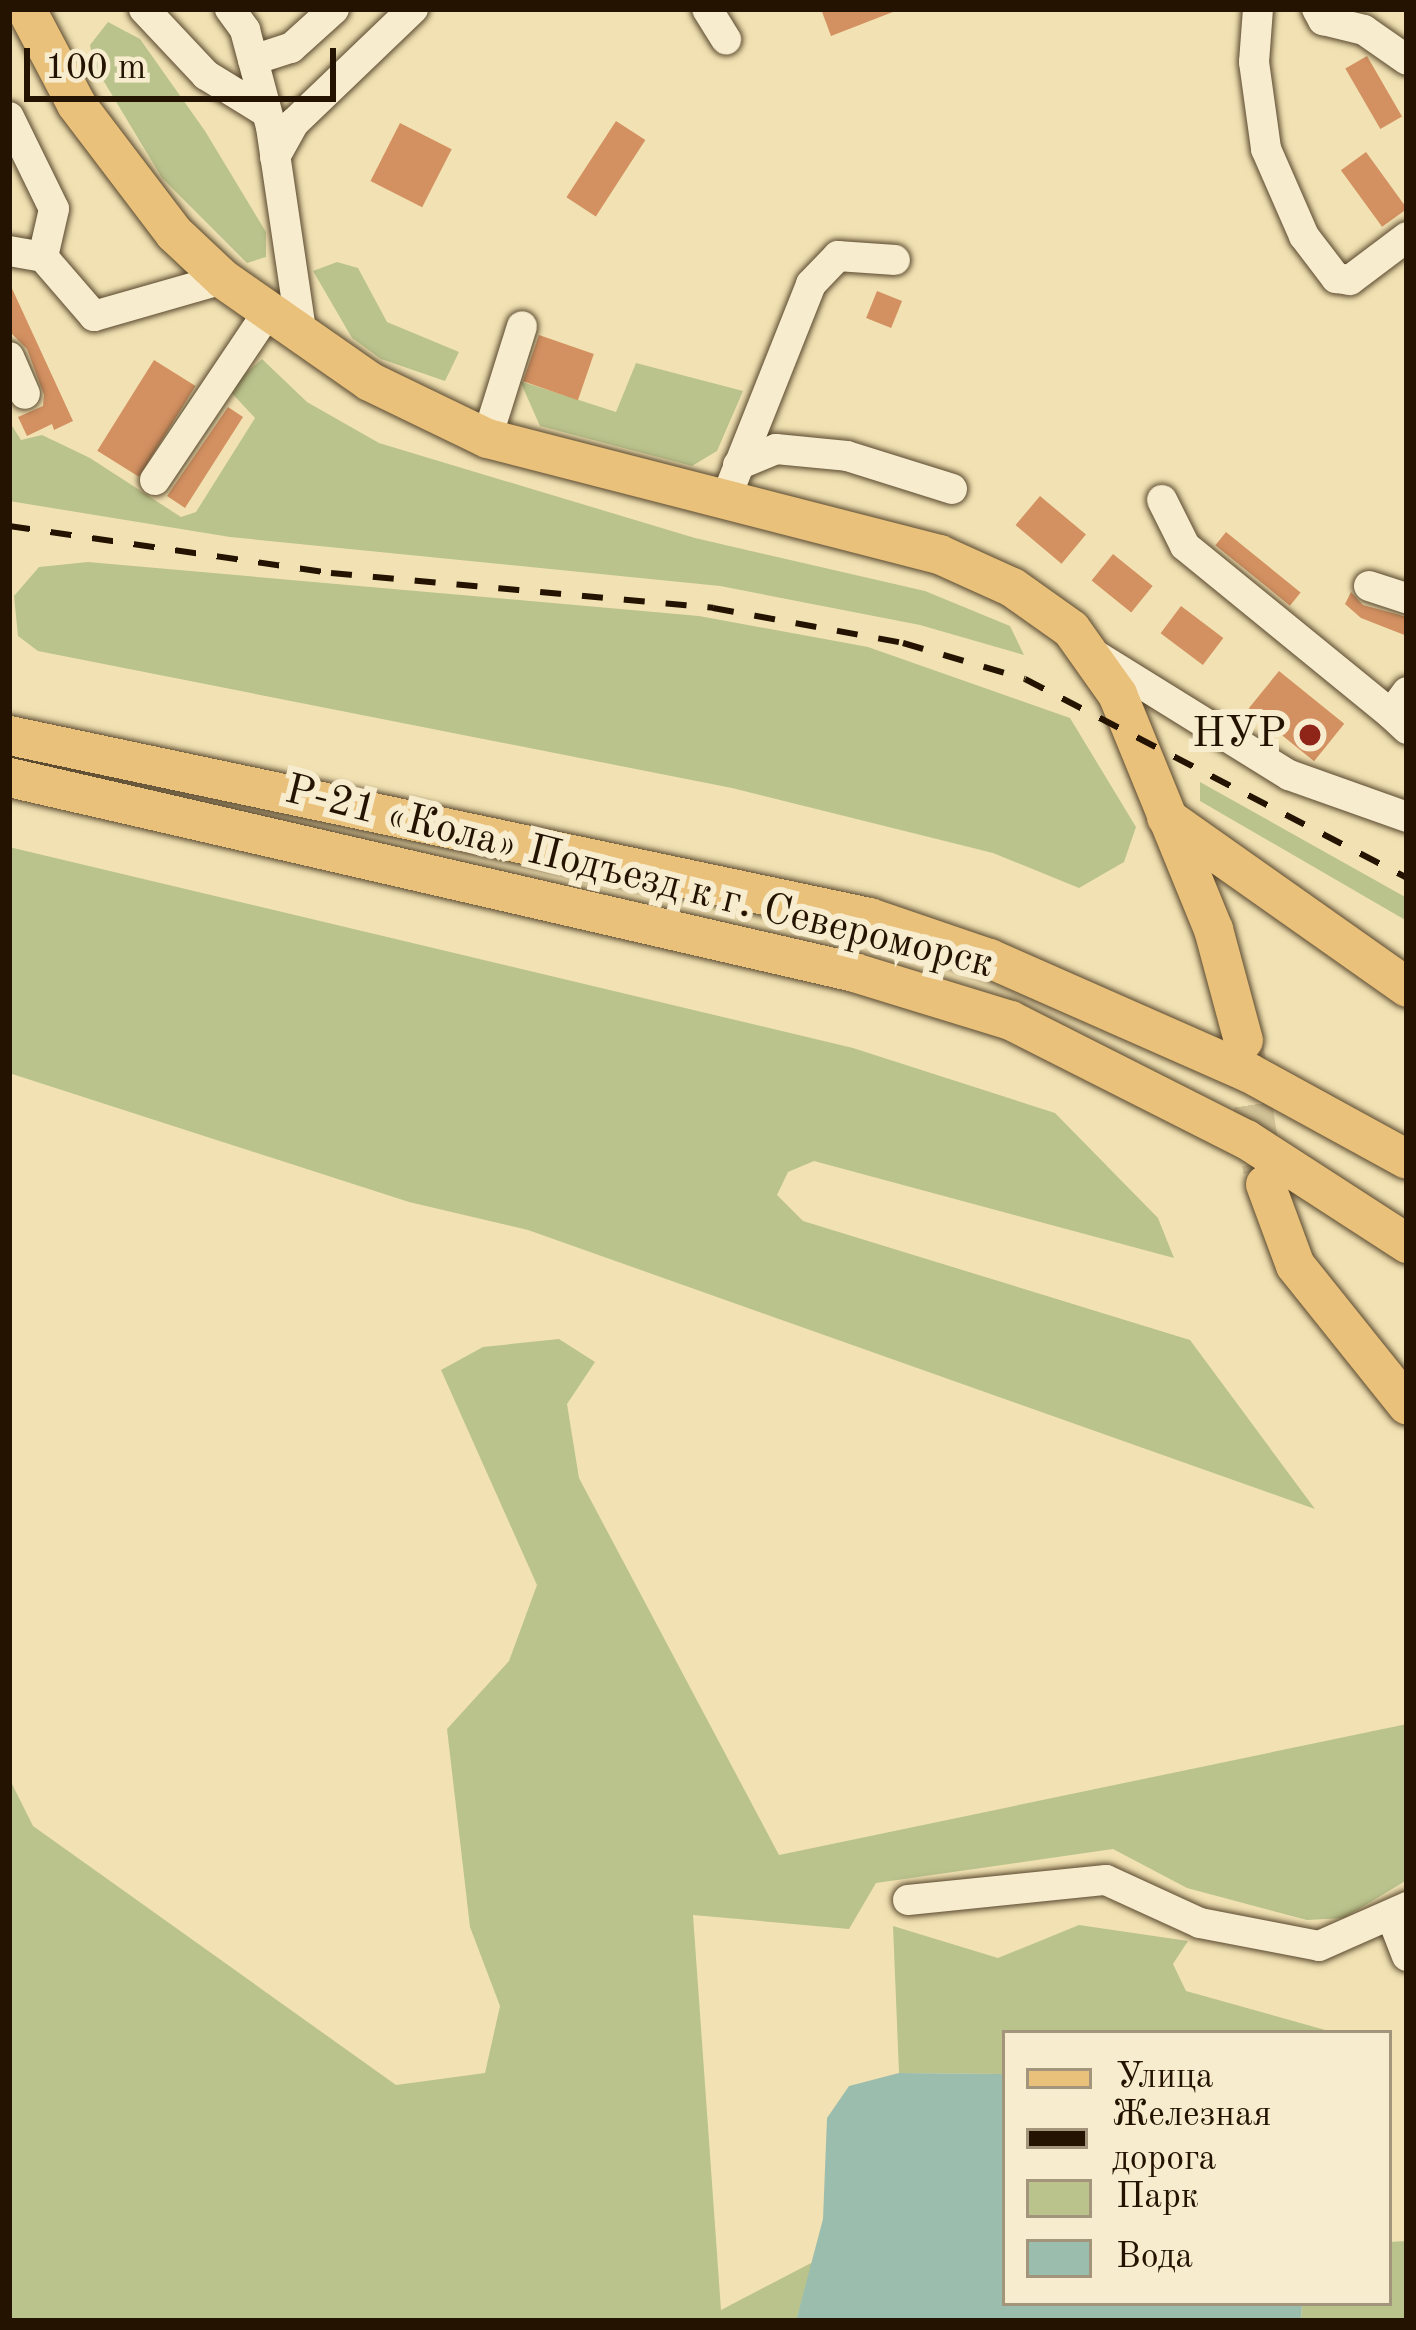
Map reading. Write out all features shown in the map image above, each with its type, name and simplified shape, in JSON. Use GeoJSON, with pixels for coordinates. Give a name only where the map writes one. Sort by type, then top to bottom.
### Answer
{"type":"FeatureCollection","features":[{"type":"Feature","properties":{"kind":"main road"},"geometry":{"type":"LineString","coordinates":[[26,9],[129,183],[223,279],[302,338],[487,438],[732,482],[938,554],[1012,587],[1092,652],[1213,929],[1243,1040]]}},
{"type":"Feature","properties":{"kind":"main road","name":"Р-21 «Кола» Подъезд к г. Североморск"},"geometry":{"type":"LineString","coordinates":[[9,735],[869,916],[989,958],[1248,1072],[1407,1160]]}},
{"type":"Feature","properties":{"kind":"main road","name":"Р-21 «Кола» Подъезд к г. Североморск"},"geometry":{"type":"LineString","coordinates":[[9,777],[854,972],[1010,1020],[1246,1139],[1407,1243]]}},
{"type":"Feature","properties":{"kind":"main road"},"geometry":{"type":"LineString","coordinates":[[1163,815],[1280,902],[1407,987]]}},
{"type":"Feature","properties":{"kind":"main road"},"geometry":{"type":"LineString","coordinates":[[1213,929],[1280,902]]}},
{"type":"Feature","properties":{"kind":"main road"},"geometry":{"type":"LineString","coordinates":[[1265,1184],[1295,1265],[1407,1405]]}},
{"type":"Feature","properties":{"kind":"lane"},"geometry":{"type":"LineString","coordinates":[[144,9],[206,75],[263,110]]}},
{"type":"Feature","properties":{"kind":"lane"},"geometry":{"type":"LineString","coordinates":[[230,9],[253,60],[275,157],[302,338]]}},
{"type":"Feature","properties":{"kind":"lane"},"geometry":{"type":"LineString","coordinates":[[253,60],[290,48],[334,9]]}},
{"type":"Feature","properties":{"kind":"lane"},"geometry":{"type":"LineString","coordinates":[[275,157],[294,123],[413,9]]}},
{"type":"Feature","properties":{"kind":"lane"},"geometry":{"type":"LineString","coordinates":[[707,9],[726,40]]}},
{"type":"Feature","properties":{"kind":"lane"},"geometry":{"type":"LineString","coordinates":[[1258,9],[1254,62],[1266,149],[1304,236],[1336,278],[1350,280],[1407,237]]}},
{"type":"Feature","properties":{"kind":"lane"},"geometry":{"type":"LineString","coordinates":[[1320,14],[1364,30],[1407,60]]}},
{"type":"Feature","properties":{"kind":"lane"},"geometry":{"type":"LineString","coordinates":[[9,118],[54,209],[44,257]]}},
{"type":"Feature","properties":{"kind":"lane"},"geometry":{"type":"LineString","coordinates":[[9,250],[44,257],[94,316],[223,279]]}},
{"type":"Feature","properties":{"kind":"lane"},"geometry":{"type":"LineString","coordinates":[[732,482],[811,284],[838,256],[896,260]]}},
{"type":"Feature","properties":{"kind":"lane"},"geometry":{"type":"LineString","coordinates":[[154,480],[268,312]]}},
{"type":"Feature","properties":{"kind":"lane"},"geometry":{"type":"LineString","coordinates":[[487,438],[522,326]]}},
{"type":"Feature","properties":{"kind":"lane"},"geometry":{"type":"LineString","coordinates":[[9,358],[26,394]]}},
{"type":"Feature","properties":{"kind":"lane"},"geometry":{"type":"LineString","coordinates":[[732,482],[776,448],[823,454],[952,489]]}},
{"type":"Feature","properties":{"kind":"lane"},"geometry":{"type":"LineString","coordinates":[[1162,500],[1185,546],[1402,712]]}},
{"type":"Feature","properties":{"kind":"lane"},"geometry":{"type":"LineString","coordinates":[[1369,586],[1407,598]]}},
{"type":"Feature","properties":{"kind":"lane"},"geometry":{"type":"LineString","coordinates":[[1092,652],[1289,775],[1407,818]]}},
{"type":"Feature","properties":{"kind":"lane"},"geometry":{"type":"LineString","coordinates":[[908,1900],[1106,1880],[1200,1923],[1319,1946],[1399,1911],[1407,1956]]}},
{"type":"Feature","properties":{"kind":"green space"},"geometry":{"type":"Polygon","coordinates":[[[108,22],[140,39],[205,131],[266,232],[266,257],[247,263],[162,178],[94,65],[90,45],[108,22]]]}},
{"type":"Feature","properties":{"kind":"green space"},"geometry":{"type":"Polygon","coordinates":[[[337,262],[358,268],[387,322],[459,352],[445,381],[381,359],[352,338],[313,271],[337,262]]]}},
{"type":"Feature","properties":{"kind":"green space"},"geometry":{"type":"Polygon","coordinates":[[[262,359],[307,402],[379,443],[695,538],[925,591],[1010,626],[1024,655],[920,625],[720,586],[230,537],[9,501],[9,421],[21,440],[42,435],[90,458],[181,517],[196,512],[255,418],[228,389],[262,359]]]}},
{"type":"Feature","properties":{"kind":"green space"},"geometry":{"type":"Polygon","coordinates":[[[636,363],[743,391],[717,451],[692,466],[540,426],[520,381],[616,412],[636,363]]]}},
{"type":"Feature","properties":{"kind":"green space"},"geometry":{"type":"Polygon","coordinates":[[[88,562],[699,616],[868,647],[1070,718],[1136,827],[1124,862],[1079,888],[993,853],[732,788],[38,651],[18,636],[14,596],[39,567],[88,562]]]}},
{"type":"Feature","properties":{"kind":"green space"},"geometry":{"type":"Polygon","coordinates":[[[1200,782],[1407,898],[1407,921],[1200,801],[1200,782]]]}},
{"type":"Feature","properties":{"kind":"green space"},"geometry":{"type":"Polygon","coordinates":[[[9,847],[853,1048],[1055,1113],[1158,1218],[1174,1258],[814,1161],[788,1172],[777,1195],[803,1221],[1190,1340],[1315,1509],[528,1230],[409,1202],[9,1073],[9,847]]]}},
{"type":"Feature","properties":{"kind":"green space"},"geometry":{"type":"Polygon","coordinates":[[[559,1339],[595,1362],[567,1404],[579,1478],[779,1855],[1407,1724],[1407,1880],[1344,1918],[1307,1920],[1187,1888],[1113,1849],[876,1883],[849,1929],[693,1915],[721,2310],[813,2262],[796,2321],[9,2321],[9,1778],[33,1826],[396,2085],[485,2073],[500,2006],[470,1927],[447,1729],[509,1661],[537,1585],[441,1370],[483,1347],[559,1339]]]}},
{"type":"Feature","properties":{"kind":"green space"},"geometry":{"type":"Polygon","coordinates":[[[1079,1925],[1188,1941],[1173,1964],[1186,1991],[1325,2030],[1002,2030],[1002,2074],[899,2073],[893,1926],[998,1958],[1079,1925]]]}},
{"type":"Feature","properties":{"kind":"green space"},"geometry":{"type":"Polygon","coordinates":[[[1407,2241],[1407,2321],[1301,2321],[1302,2306],[1392,2306],[1392,2242],[1407,2241]]]}},
{"type":"Feature","properties":{"kind":"water"},"geometry":{"type":"Polygon","coordinates":[[[899,2073],[1002,2074],[1002,2306],[1302,2306],[1301,2321],[796,2321],[823,2219],[827,2118],[849,2086],[899,2073]]]}},
{"type":"Feature","properties":{"kind":"building"},"geometry":{"type":"Polygon","coordinates":[[[821,9],[898,9],[898,10],[831,36],[821,9]]]}},
{"type":"Feature","properties":{"kind":"building"},"geometry":{"type":"Polygon","coordinates":[[[1367,56],[1402,117],[1380,129],[1345,68],[1367,56]]]}},
{"type":"Feature","properties":{"kind":"building"},"geometry":{"type":"Polygon","coordinates":[[[616,121],[645,140],[596,216],[566,197],[616,121]]]}},
{"type":"Feature","properties":{"kind":"building"},"geometry":{"type":"Polygon","coordinates":[[[400,123],[452,149],[422,207],[370,181],[400,123]]]}},
{"type":"Feature","properties":{"kind":"building"},"geometry":{"type":"Polygon","coordinates":[[[1366,152],[1407,208],[1382,227],[1341,170],[1366,152]]]}},
{"type":"Feature","properties":{"kind":"building"},"geometry":{"type":"Polygon","coordinates":[[[9,282],[73,421],[54,430],[52,424],[27,436],[18,417],[43,406],[44,395],[27,349],[9,331],[9,282]]]}},
{"type":"Feature","properties":{"kind":"building"},"geometry":{"type":"Polygon","coordinates":[[[877,291],[902,301],[891,328],[866,318],[877,291]]]}},
{"type":"Feature","properties":{"kind":"building"},"geometry":{"type":"Polygon","coordinates":[[[539,335],[594,354],[578,400],[523,381],[539,335]]]}},
{"type":"Feature","properties":{"kind":"building"},"geometry":{"type":"Polygon","coordinates":[[[154,360],[196,386],[139,477],[97,451],[154,360]]]}},
{"type":"Feature","properties":{"kind":"building"},"geometry":{"type":"Polygon","coordinates":[[[228,407],[243,417],[185,508],[167,496],[228,407]]]}},
{"type":"Feature","properties":{"kind":"building"},"geometry":{"type":"Polygon","coordinates":[[[1040,496],[1086,535],[1062,564],[1016,525],[1040,496]]]}},
{"type":"Feature","properties":{"kind":"building"},"geometry":{"type":"Polygon","coordinates":[[[1226,532],[1301,592],[1290,606],[1215,545],[1226,532]]]}},
{"type":"Feature","properties":{"kind":"building"},"geometry":{"type":"Polygon","coordinates":[[[1113,554],[1153,586],[1131,613],[1092,580],[1113,554]]]}},
{"type":"Feature","properties":{"kind":"building"},"geometry":{"type":"Polygon","coordinates":[[[1351,592],[1363,605],[1407,617],[1407,636],[1361,618],[1345,604],[1351,592]]]}},
{"type":"Feature","properties":{"kind":"building"},"geometry":{"type":"Polygon","coordinates":[[[1181,606],[1223,638],[1203,665],[1161,633],[1181,606]]]}},
{"type":"Feature","properties":{"kind":"building"},"geometry":{"type":"Polygon","coordinates":[[[1279,671],[1344,724],[1314,761],[1249,708],[1279,671]]]}},
{"type":"Feature","properties":{"kind":"tunnel"},"geometry":{"type":"LineString","coordinates":[[1244,1046],[1263,1171]]}},
{"type":"Feature","properties":{"kind":"railway"},"geometry":{"type":"LineString","coordinates":[[9,526],[331,573],[713,608],[903,643],[1025,679],[1407,878]]}},
{"type":"Feature","properties":{"kind":"place","name":"НУР"},"geometry":{"type":"Point","coordinates":[1310,735]}}]}
